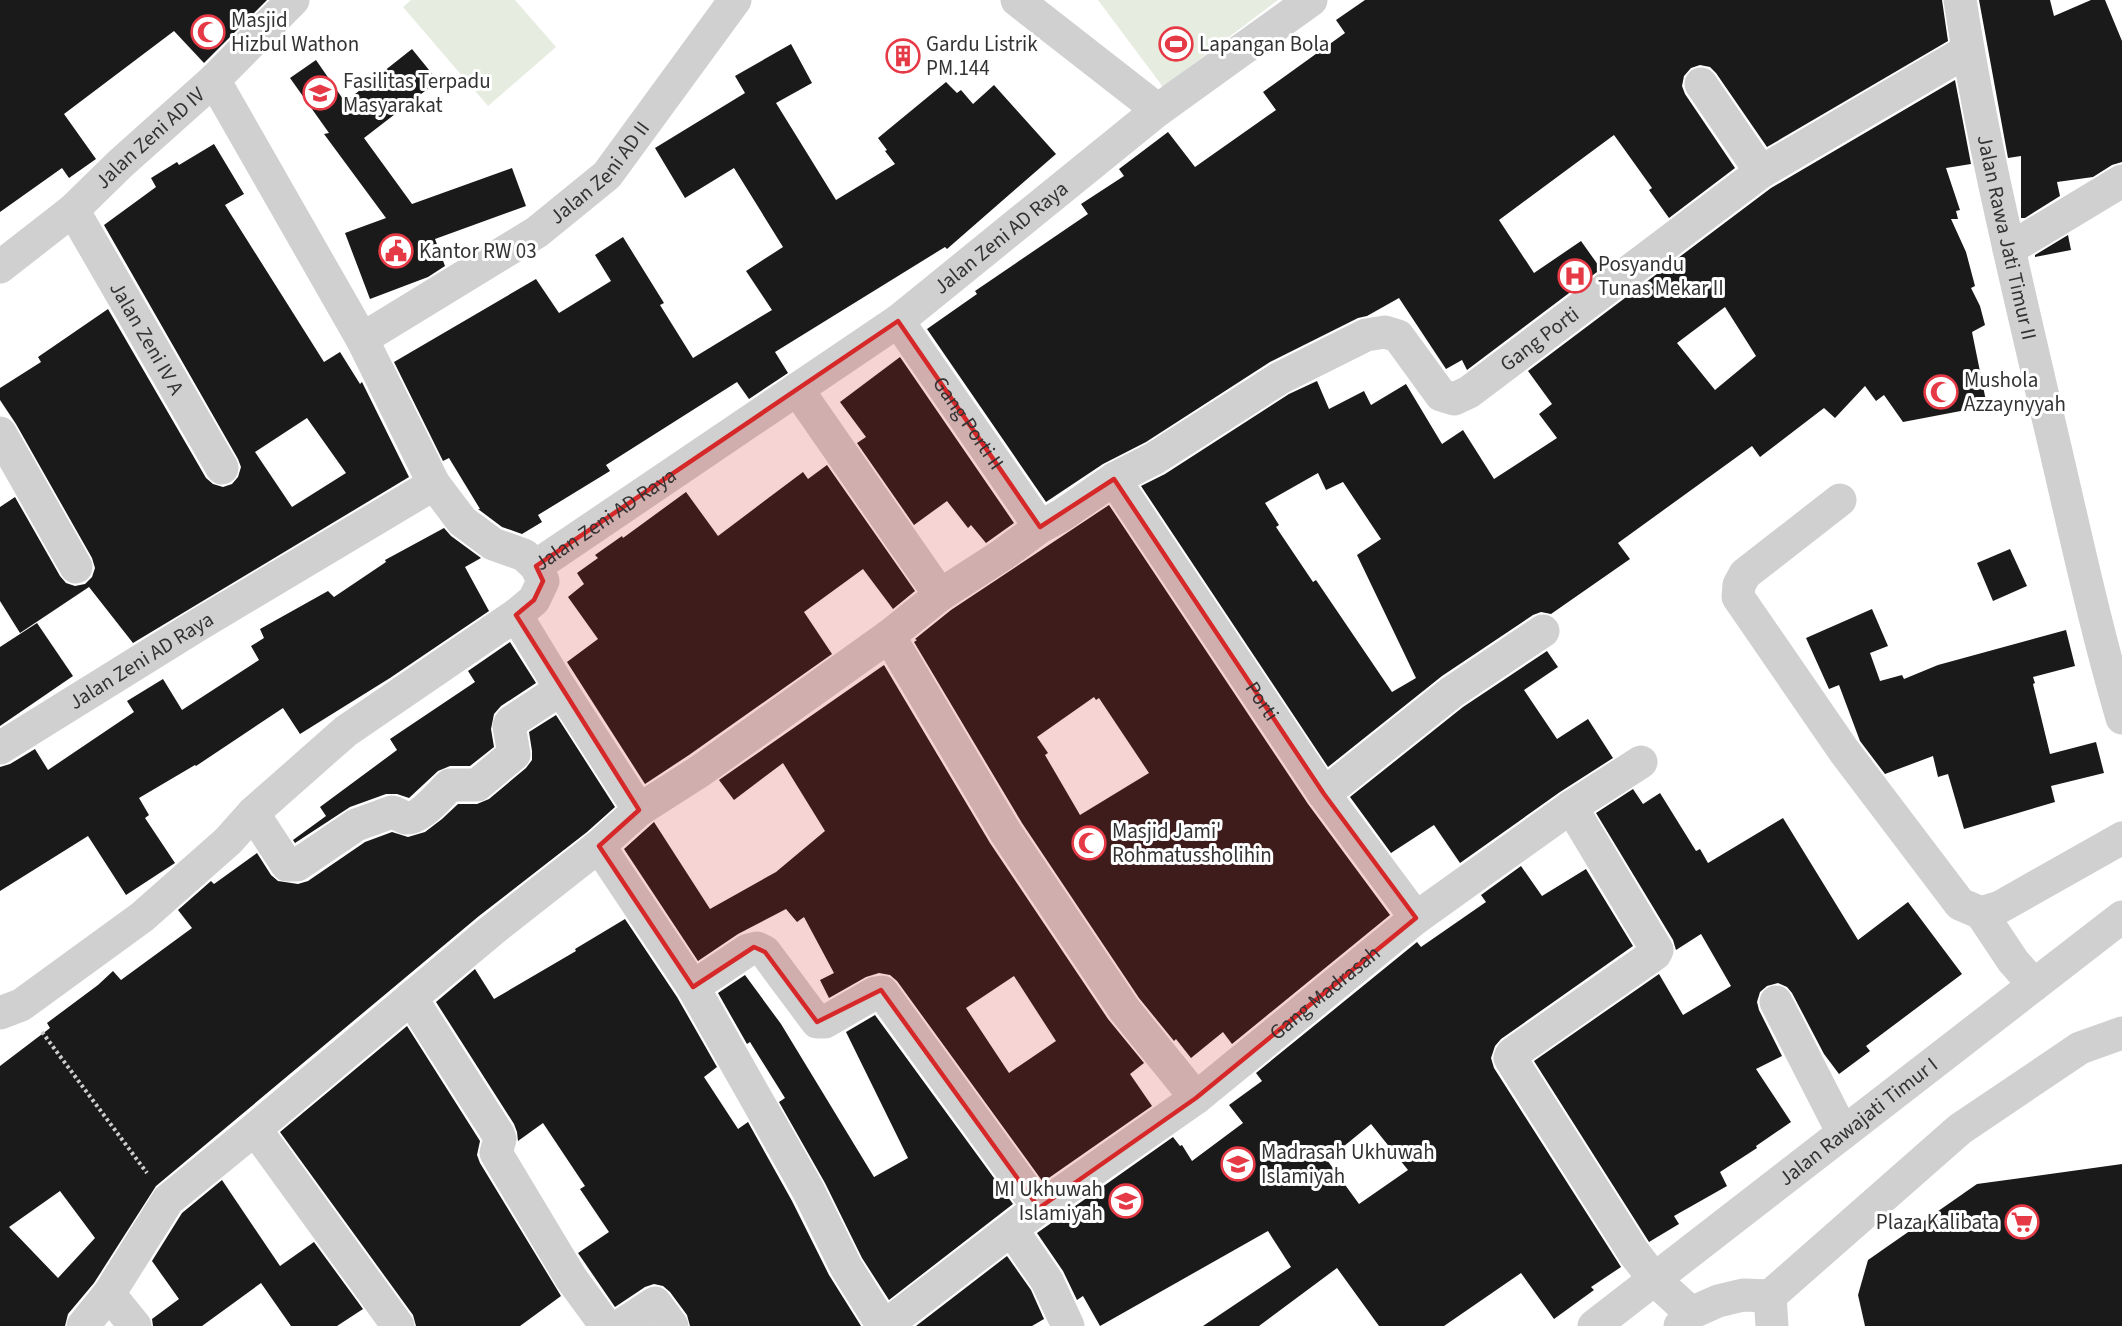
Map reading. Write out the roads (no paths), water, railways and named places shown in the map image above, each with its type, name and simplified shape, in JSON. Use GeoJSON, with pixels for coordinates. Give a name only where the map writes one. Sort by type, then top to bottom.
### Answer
{"type":"FeatureCollection","features":[{"type":"Feature","properties":{"kind":"street","name":"Jalan Zeni AD IV"},"geometry":{"type":"LineString","coordinates":[[0,267],[73,210],[120,164],[214,80],[294,0]]}},
{"type":"Feature","properties":{"kind":"street","name":"Jalan Zeni AD II"},"geometry":{"type":"LineString","coordinates":[[362,339],[537,232],[607,175],[735,0]]}},
{"type":"Feature","properties":{"kind":"street"},"geometry":{"type":"LineString","coordinates":[[1017,0],[1158,110]]}},
{"type":"Feature","properties":{"kind":"street","name":"Jalan Zeni AD Raya"},"geometry":{"type":"LineString","coordinates":[[0,748],[198,625],[434,484],[462,521],[493,544],[524,555],[536,566],[898,321],[1158,110],[1311,0]]}},
{"type":"Feature","properties":{"kind":"street","name":"Jalan Rawa Jati Timur II"},"geometry":{"type":"LineString","coordinates":[[1960,0],[1967,51],[2009,249],[2102,649],[2122,718]]}},
{"type":"Feature","properties":{"kind":"street","name":"Gang Porti"},"geometry":{"type":"LineString","coordinates":[[1114,479],[1155,458],[1280,378],[1366,335],[1385,332],[1398,336],[1441,395],[1455,399],[1469,392],[1761,172],[1967,51]]}},
{"type":"Feature","properties":{"kind":"street"},"geometry":{"type":"LineString","coordinates":[[214,80],[362,339],[434,484]]}},
{"type":"Feature","properties":{"kind":"street"},"geometry":{"type":"LineString","coordinates":[[1701,84],[1761,172]]}},
{"type":"Feature","properties":{"kind":"street"},"geometry":{"type":"LineString","coordinates":[[2009,249],[2122,181]]}},
{"type":"Feature","properties":{"kind":"street","name":"Jalan Zeni IV A"},"geometry":{"type":"LineString","coordinates":[[73,210],[222,468]]}},
{"type":"Feature","properties":{"kind":"street","name":"Gang Porti II"},"geometry":{"type":"LineString","coordinates":[[898,321],[1040,527]]}},
{"type":"Feature","properties":{"kind":"street"},"geometry":{"type":"LineString","coordinates":[[797,389],[940,595]]}},
{"type":"Feature","properties":{"kind":"street"},"geometry":{"type":"LineString","coordinates":[[0,433],[76,567]]}},
{"type":"Feature","properties":{"kind":"street"},"geometry":{"type":"LineString","coordinates":[[83,1326],[109,1294],[168,1200],[491,931],[599,846],[639,810],[700,771],[889,636],[940,595],[1114,479]]}},
{"type":"Feature","properties":{"kind":"street","name":"Porti"},"geometry":{"type":"LineString","coordinates":[[1114,479],[1324,794],[1416,918]]}},
{"type":"Feature","properties":{"kind":"street"},"geometry":{"type":"LineString","coordinates":[[1840,501],[1745,574],[1738,585],[1738,597],[1844,751],[1960,904],[1981,913],[2013,961],[2034,985]]}},
{"type":"Feature","properties":{"kind":"street"},"geometry":{"type":"LineString","coordinates":[[11,1009],[142,917],[228,842],[253,813],[346,731],[516,615],[534,600],[543,581],[536,566]]}},
{"type":"Feature","properties":{"kind":"street"},"geometry":{"type":"LineString","coordinates":[[516,615],[639,810]]}},
{"type":"Feature","properties":{"kind":"street"},"geometry":{"type":"LineString","coordinates":[[1324,794],[1452,692],[1543,631]]}},
{"type":"Feature","properties":{"kind":"street"},"geometry":{"type":"LineString","coordinates":[[889,636],[1005,833],[1124,1009],[1196,1098]]}},
{"type":"Feature","properties":{"kind":"street"},"geometry":{"type":"LineString","coordinates":[[253,813],[287,865],[297,865],[356,825],[392,812],[404,818],[410,818],[424,810],[450,785],[477,785],[514,754],[509,726],[511,722],[561,689]]}},
{"type":"Feature","properties":{"kind":"street","name":"Gang Madrasah"},"geometry":{"type":"LineString","coordinates":[[884,1326],[1039,1208],[1196,1098],[1416,918],[1571,807],[1641,762]]}},
{"type":"Feature","properties":{"kind":"street"},"geometry":{"type":"LineString","coordinates":[[1571,807],[1657,950],[1655,954],[1512,1054],[1510,1058],[1634,1253],[1686,1319],[1718,1301],[1743,1294],[1771,1311],[1960,1129],[2080,1048],[2122,1033]]}},
{"type":"Feature","properties":{"kind":"street"},"geometry":{"type":"LineString","coordinates":[[1981,913],[2000,907],[2122,838]]}},
{"type":"Feature","properties":{"kind":"street"},"geometry":{"type":"LineString","coordinates":[[599,846],[693,987],[809,1192],[846,1267],[884,1326]]}},
{"type":"Feature","properties":{"kind":"street","name":"Jalan Rawajati Timur I"},"geometry":{"type":"LineString","coordinates":[[1594,1326],[2122,917]]}},
{"type":"Feature","properties":{"kind":"street"},"geometry":{"type":"LineString","coordinates":[[693,987],[748,950],[757,948],[765,952],[817,1022],[825,1022],[875,993],[882,992],[1039,1208]]}},
{"type":"Feature","properties":{"kind":"street"},"geometry":{"type":"LineString","coordinates":[[411,998],[498,1134],[500,1139],[495,1153],[571,1278],[606,1326]]}},
{"type":"Feature","properties":{"kind":"street"},"geometry":{"type":"LineString","coordinates":[[1776,1002],[1843,1133]]}},
{"type":"Feature","properties":{"kind":"street"},"geometry":{"type":"LineString","coordinates":[[255,1129],[398,1326]]}},
{"type":"Feature","properties":{"kind":"street"},"geometry":{"type":"LineString","coordinates":[[1012,1230],[1047,1281],[1068,1326]]}},
{"type":"Feature","properties":{"kind":"street"},"geometry":{"type":"LineString","coordinates":[[109,1294],[135,1326]]}},
{"type":"Feature","properties":{"kind":"street"},"geometry":{"type":"LineString","coordinates":[[620,1326],[655,1303],[672,1326]]}},
{"type":"Feature","properties":{"kind":"place","name":"Masjid Hizbul Wathon"},"geometry":{"type":"Point","coordinates":[208,32]}},
{"type":"Feature","properties":{"kind":"place","name":"Lapangan Bola"},"geometry":{"type":"Point","coordinates":[1176,44]}},
{"type":"Feature","properties":{"kind":"place","name":"Gardu Listrik PM.144"},"geometry":{"type":"Point","coordinates":[903,56]}},
{"type":"Feature","properties":{"kind":"place","name":"Fasilitas Terpadu Masyarakat"},"geometry":{"type":"Point","coordinates":[320,93]}},
{"type":"Feature","properties":{"kind":"place","name":"Kantor RW 03"},"geometry":{"type":"Point","coordinates":[396,251]}},
{"type":"Feature","properties":{"kind":"place","name":"Posyandu Tunas Mekar II"},"geometry":{"type":"Point","coordinates":[1575,276]}},
{"type":"Feature","properties":{"kind":"place","name":"Mushola Azzaynyyah"},"geometry":{"type":"Point","coordinates":[1941,392]}},
{"type":"Feature","properties":{"kind":"place","name":"Masjid Jami' Rohmatussholihin"},"geometry":{"type":"Point","coordinates":[1089,843]}},
{"type":"Feature","properties":{"kind":"place","name":"Madrasah Ukhuwah Islamiyah"},"geometry":{"type":"Point","coordinates":[1238,1164]}},
{"type":"Feature","properties":{"kind":"place","name":"MI Ukhuwah Islamiyah"},"geometry":{"type":"Point","coordinates":[1126,1201]}},
{"type":"Feature","properties":{"kind":"place","name":"Plaza Kalibata"},"geometry":{"type":"Point","coordinates":[2022,1222]}}]}
